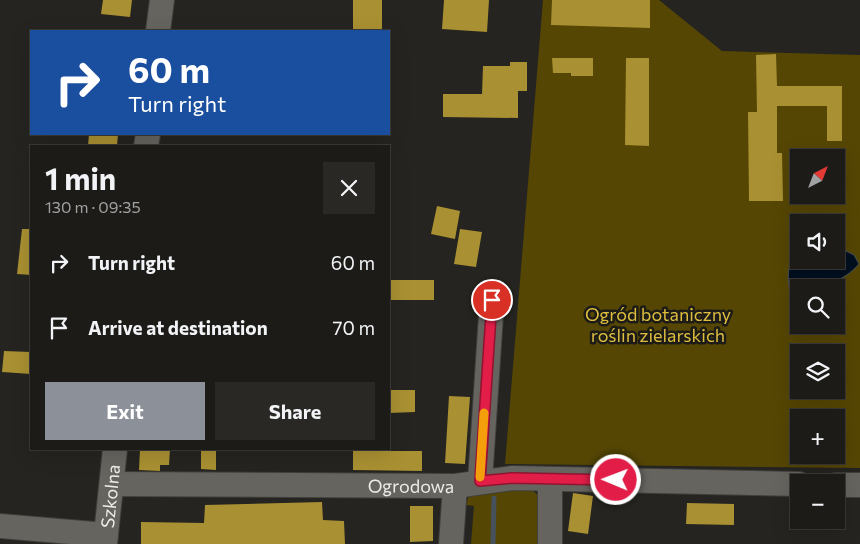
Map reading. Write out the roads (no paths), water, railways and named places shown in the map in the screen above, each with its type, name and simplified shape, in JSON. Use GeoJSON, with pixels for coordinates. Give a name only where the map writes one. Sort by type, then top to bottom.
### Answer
{"type":"FeatureCollection","features":[{"type":"Feature","properties":{"kind":"street"},"geometry":{"type":"LineString","coordinates":[[158,30],[162,0]]}},
{"type":"Feature","properties":{"kind":"street"},"geometry":{"type":"LineString","coordinates":[[480,481],[492,300]]}},
{"type":"Feature","properties":{"kind":"street","name":"Szkolna"},"geometry":{"type":"LineString","coordinates":[[105,539],[116,450]]}},
{"type":"Feature","properties":{"kind":"street"},"geometry":{"type":"LineString","coordinates":[[550,479],[550,544]]}},
{"type":"Feature","properties":{"kind":"street","name":"Ogrodowa"},"geometry":{"type":"LineString","coordinates":[[112,484],[455,486],[480,481],[550,479],[790,484]]}},
{"type":"Feature","properties":{"kind":"street"},"geometry":{"type":"LineString","coordinates":[[845,485],[860,485]]}},
{"type":"Feature","properties":{"kind":"street"},"geometry":{"type":"LineString","coordinates":[[451,544],[455,486]]}},
{"type":"Feature","properties":{"kind":"street"},"geometry":{"type":"LineString","coordinates":[[0,526],[105,539]]}},
{"type":"Feature","properties":{"kind":"water"},"geometry":{"type":"Polygon","coordinates":[[[845,250],[854,255],[859,264],[840,279],[790,279],[790,290],[789,267],[790,264],[790,269],[845,269],[845,250]]]}},
{"type":"Feature","properties":{"kind":"waterway"},"geometry":{"type":"LineString","coordinates":[[493,544],[494,498]]}},
{"type":"Feature","properties":{"kind":"park label","name":"Ogród botaniczny roślin zielarskich"},"geometry":{"type":"Point","coordinates":[658,324]}}]}
